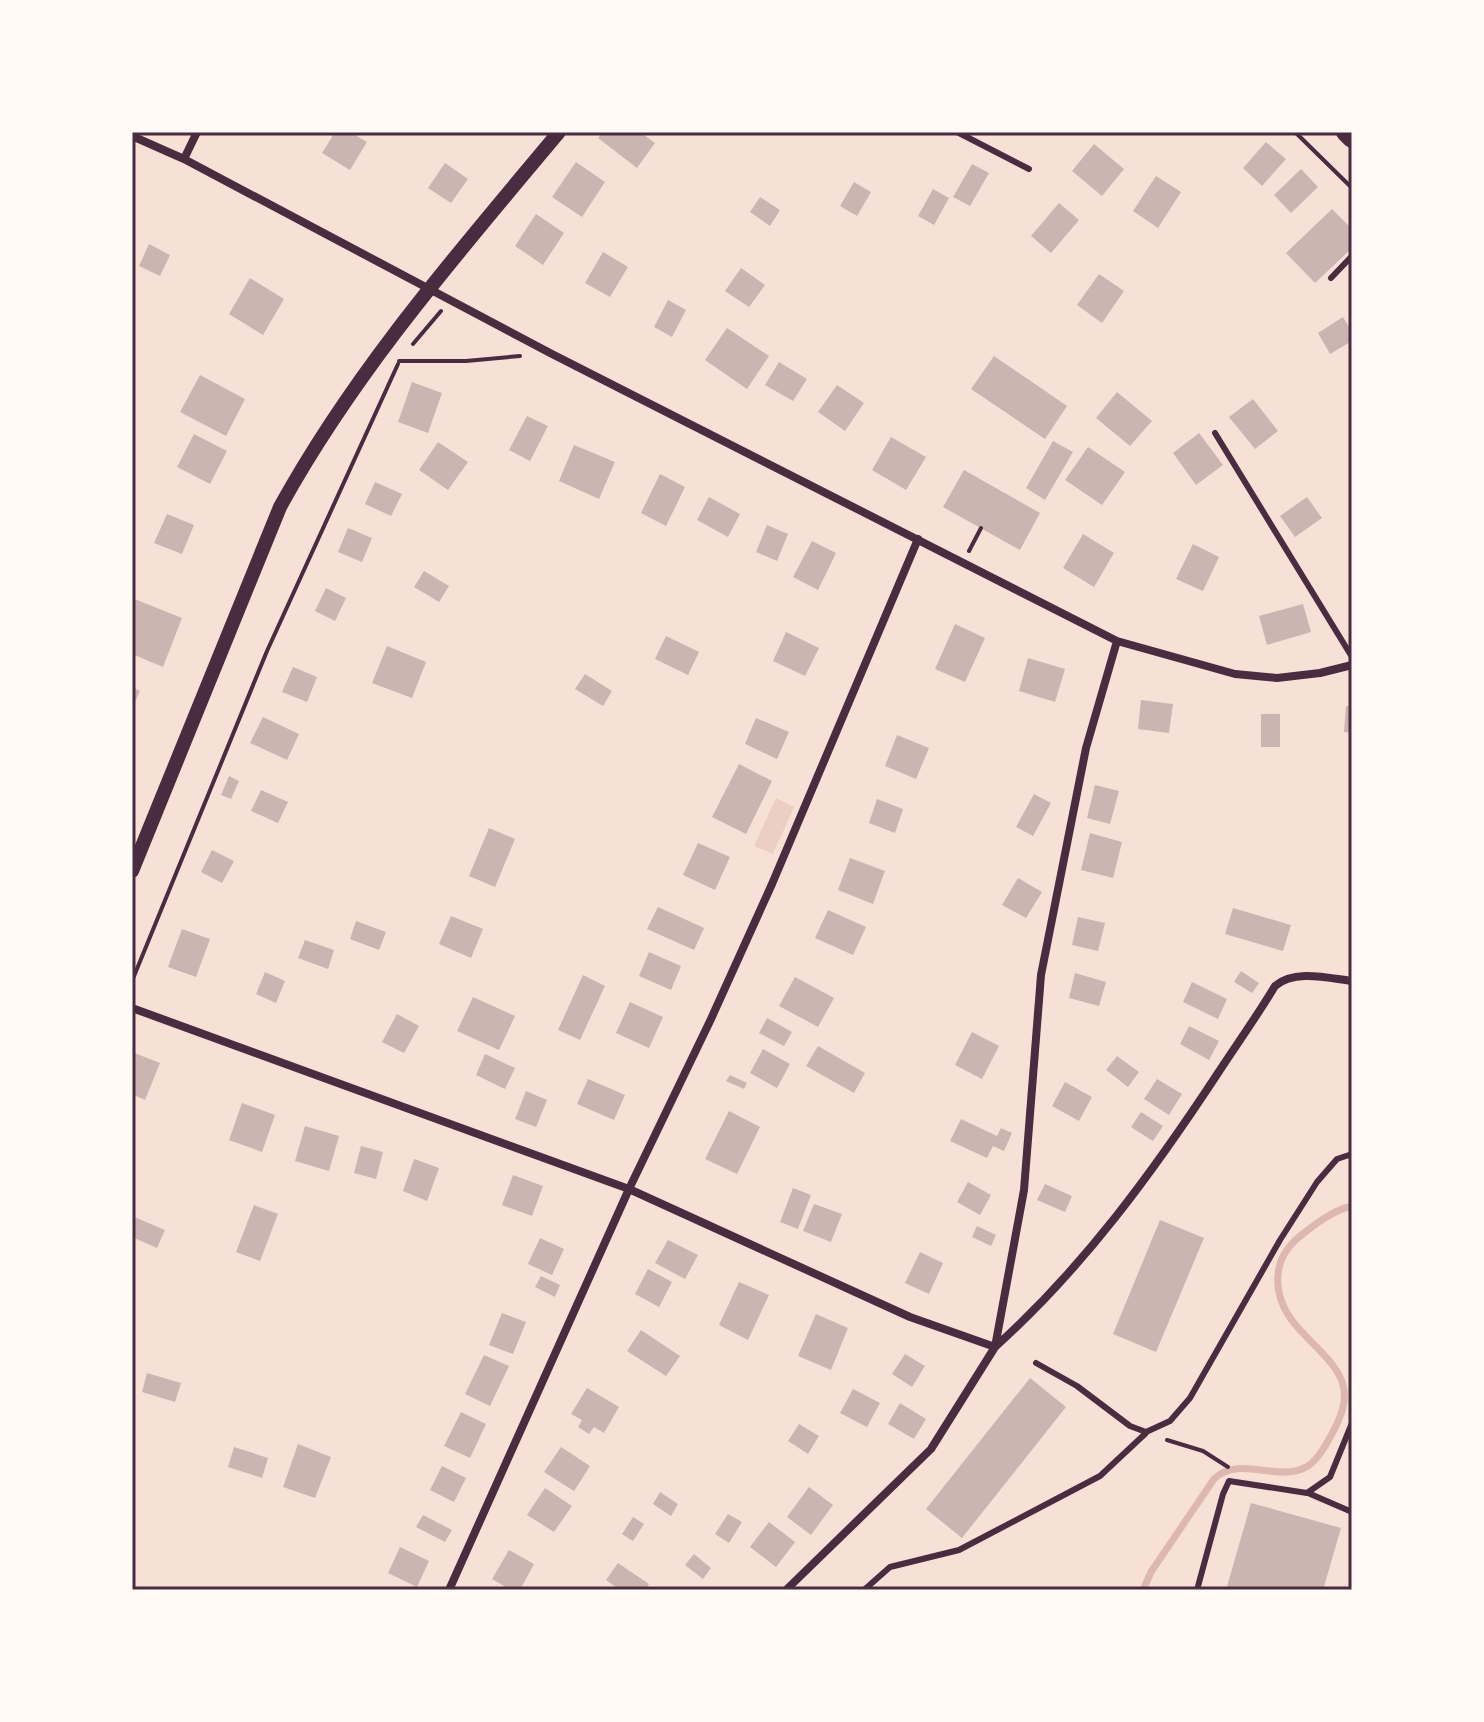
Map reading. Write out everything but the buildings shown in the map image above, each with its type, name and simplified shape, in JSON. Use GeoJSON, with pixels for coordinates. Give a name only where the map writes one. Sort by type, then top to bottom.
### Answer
{"type":"FeatureCollection","features":[{"type":"Feature","properties":{"kind":"main road"},"geometry":{"type":"LineString","coordinates":[[1346,132],[1352,138]]}},
{"type":"Feature","properties":{"kind":"street"},"geometry":{"type":"LineString","coordinates":[[184,159],[197,132]]}},
{"type":"Feature","properties":{"kind":"street"},"geometry":{"type":"LineString","coordinates":[[132,871],[280,507],[311,452],[344,400],[428,289],[559,132]]}},
{"type":"Feature","properties":{"kind":"street"},"geometry":{"type":"LineString","coordinates":[[132,136],[184,159],[552,354],[1117,641],[1235,674],[1277,678],[1320,673],[1352,665]]}},
{"type":"Feature","properties":{"kind":"street"},"geometry":{"type":"LineString","coordinates":[[449,1590],[629,1189],[772,884],[918,539]]}},
{"type":"Feature","properties":{"kind":"street"},"geometry":{"type":"LineString","coordinates":[[995,1347],[1024,1190],[1041,975],[1086,748],[1117,641]]}},
{"type":"Feature","properties":{"kind":"street"},"geometry":{"type":"LineString","coordinates":[[786,1590],[931,1449],[995,1347],[1034,1312],[1120,1213],[1174,1139],[1275,986],[1282,979],[1305,976],[1352,981]]}},
{"type":"Feature","properties":{"kind":"street"},"geometry":{"type":"LineString","coordinates":[[132,1008],[629,1189],[910,1317],[995,1347]]}},
{"type":"Feature","properties":{"kind":"lane"},"geometry":{"type":"LineString","coordinates":[[957,132],[1029,169]]}},
{"type":"Feature","properties":{"kind":"lane"},"geometry":{"type":"LineString","coordinates":[[1331,278],[1352,256]]}},
{"type":"Feature","properties":{"kind":"lane"},"geometry":{"type":"LineString","coordinates":[[1215,433],[1352,657]]}},
{"type":"Feature","properties":{"kind":"lane"},"geometry":{"type":"LineString","coordinates":[[864,1590],[890,1567],[959,1550],[1100,1476],[1146,1432],[1170,1421],[1190,1398],[1280,1240],[1317,1182],[1337,1159],[1352,1154]]}},
{"type":"Feature","properties":{"kind":"lane"},"geometry":{"type":"LineString","coordinates":[[1036,1363],[1077,1386],[1130,1426],[1146,1432]]}},
{"type":"Feature","properties":{"kind":"lane"},"geometry":{"type":"LineString","coordinates":[[1307,1493],[1330,1477],[1352,1423]]}},
{"type":"Feature","properties":{"kind":"lane"},"geometry":{"type":"LineString","coordinates":[[1197,1590],[1229,1481],[1307,1493],[1352,1512]]}},
{"type":"Feature","properties":{"kind":"path"},"geometry":{"type":"LineString","coordinates":[[1295,132],[1352,188]]}},
{"type":"Feature","properties":{"kind":"path"},"geometry":{"type":"LineString","coordinates":[[132,981],[267,651],[399,361],[451,300]]}},
{"type":"Feature","properties":{"kind":"path"},"geometry":{"type":"LineString","coordinates":[[399,361],[466,361],[552,354]]}},
{"type":"Feature","properties":{"kind":"path"},"geometry":{"type":"LineString","coordinates":[[963,563],[981,528]]}},
{"type":"Feature","properties":{"kind":"path"},"geometry":{"type":"LineString","coordinates":[[1146,1432],[1203,1451],[1225,1464]]}},
{"type":"Feature","properties":{"kind":"shaded area"},"geometry":{"type":"Polygon","coordinates":[[[776,798],[794,807],[773,854],[754,846],[776,798]]]}},
{"type":"Feature","properties":{"kind":"waterway"},"geometry":{"type":"LineString","coordinates":[[1143,1590],[1151,1572],[1214,1479],[1236,1469],[1297,1471],[1312,1463],[1330,1437],[1343,1406],[1343,1385],[1329,1360],[1287,1312],[1279,1290],[1279,1267],[1283,1256],[1299,1237],[1331,1214],[1352,1206]]}}]}
